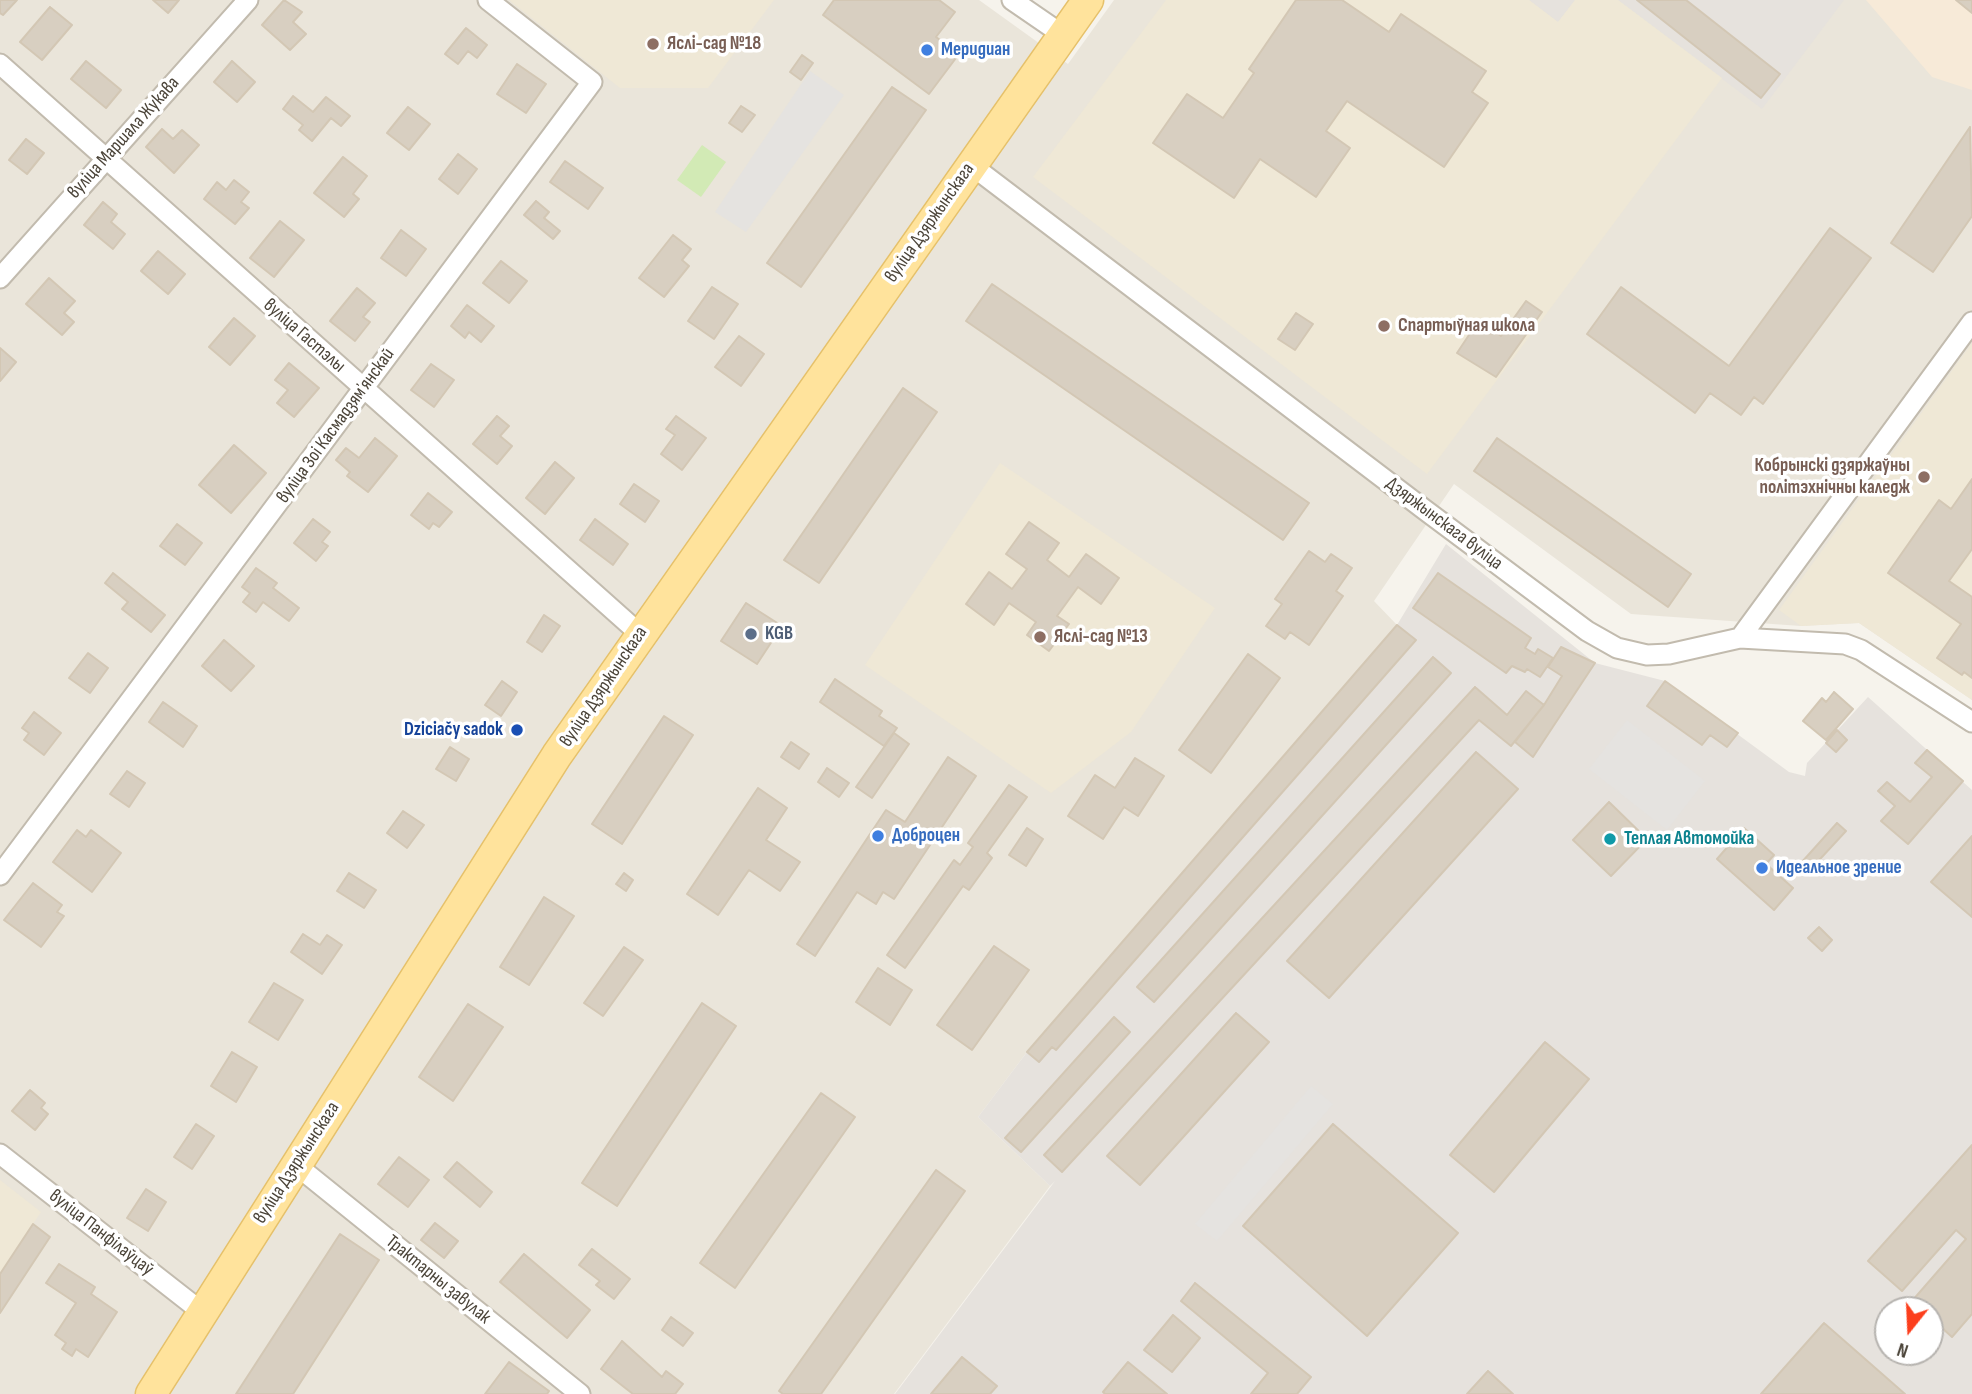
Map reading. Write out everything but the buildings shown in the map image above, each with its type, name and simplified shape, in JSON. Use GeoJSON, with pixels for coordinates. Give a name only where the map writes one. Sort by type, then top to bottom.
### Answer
{"type":"FeatureCollection","features":[{"type":"Feature","properties":{"kind":"main road","name":"вуліца Дзяржынскага"},"geometry":{"type":"LineString","coordinates":[[151,1394],[557,755],[1088,0]]}},
{"type":"Feature","properties":{"kind":"street","name":"вуліца Маршала Жукава"},"geometry":{"type":"LineString","coordinates":[[0,278],[248,0]]}},
{"type":"Feature","properties":{"kind":"street","name":"вуліца Зоі Касмадзямʼянскай"},"geometry":{"type":"LineString","coordinates":[[0,875],[592,82],[488,0]]}},
{"type":"Feature","properties":{"kind":"street"},"geometry":{"type":"LineString","coordinates":[[1012,0],[1063,35]]}},
{"type":"Feature","properties":{"kind":"street","name":"вуліца Гастэлы"},"geometry":{"type":"LineString","coordinates":[[0,64],[640,634]]}},
{"type":"Feature","properties":{"kind":"street","name":"Дзяржынскага вуліца"},"geometry":{"type":"LineString","coordinates":[[971,165],[1587,631],[1617,648],[1647,655],[1669,654],[1741,638],[1845,644],[1861,650],[1972,722]]}},
{"type":"Feature","properties":{"kind":"street"},"geometry":{"type":"LineString","coordinates":[[1741,638],[1972,322]]}},
{"type":"Feature","properties":{"kind":"street","name":"вуліца Панфілаўцаў"},"geometry":{"type":"LineString","coordinates":[[0,1154],[202,1311]]}},
{"type":"Feature","properties":{"kind":"street","name":"Трактарны завулак"},"geometry":{"type":"LineString","coordinates":[[296,1165],[580,1394]]}},
{"type":"Feature","properties":{"kind":"shaded area"},"geometry":{"type":"Polygon","coordinates":[[[0,0],[979,0],[1068,64],[1114,0],[1972,0],[1972,700],[1859,623],[1801,626],[1631,614],[1454,484],[1374,601],[1397,625],[1027,1052],[978,1117],[1050,1186],[894,1394],[0,1394],[0,0]]]}},
{"type":"Feature","properties":{"kind":"shaded area","name":"Яслі-сад №18"},"geometry":{"type":"Polygon","coordinates":[[[509,0],[774,0],[708,88],[620,88],[509,0]]]}},
{"type":"Feature","properties":{"kind":"shaded area","name":"Спартыўная школа"},"geometry":{"type":"Polygon","coordinates":[[[1166,0],[1529,0],[1558,22],[1575,0],[1618,0],[1722,78],[1427,474],[1033,177],[1166,0]]]}},
{"type":"Feature","properties":{"kind":"shaded area"},"geometry":{"type":"Polygon","coordinates":[[[1529,0],[1575,0],[1558,22],[1529,0]]]}},
{"type":"Feature","properties":{"kind":"shaded area"},"geometry":{"type":"Polygon","coordinates":[[[1618,0],[1844,0],[1762,109],[1618,0]]]}},
{"type":"Feature","properties":{"kind":"shaded area"},"geometry":{"type":"Polygon","coordinates":[[[1866,0],[1972,0],[1972,90],[1932,77],[1866,0]]]}},
{"type":"Feature","properties":{"kind":"shaded area"},"geometry":{"type":"Polygon","coordinates":[[[810,71],[844,95],[746,232],[715,212],[810,71]]]}},
{"type":"Feature","properties":{"kind":"shaded area","name":"Кобрынскі дзяржаўны політэхнічны каледж"},"geometry":{"type":"Polygon","coordinates":[[[1972,343],[1972,700],[1859,623],[1801,626],[1779,610],[1972,343]]]}},
{"type":"Feature","properties":{"kind":"shaded area","name":"Яслі-сад №13"},"geometry":{"type":"Polygon","coordinates":[[[1000,463],[1215,608],[1131,732],[1051,793],[865,665],[1000,463]]]}},
{"type":"Feature","properties":{"kind":"shaded area"},"geometry":{"type":"Polygon","coordinates":[[[1446,544],[1595,663],[1665,681],[1789,772],[1805,776],[1807,763],[1868,697],[1972,790],[1972,1394],[895,1394],[1055,1181],[1050,1186],[978,1117],[1027,1052],[1397,625],[1446,544]]]}},
{"type":"Feature","properties":{"kind":"shaded area"},"geometry":{"type":"Polygon","coordinates":[[[1627,720],[1705,781],[1667,830],[1589,769],[1627,720]]]}},
{"type":"Feature","properties":{"kind":"shaded area"},"geometry":{"type":"Polygon","coordinates":[[[1311,1086],[1333,1104],[1217,1241],[1195,1224],[1311,1086]]]}},
{"type":"Feature","properties":{"kind":"shaded area"},"geometry":{"type":"Polygon","coordinates":[[[0,1180],[41,1212],[0,1274],[0,1180]]]}},
{"type":"Feature","properties":{"kind":"green space"},"geometry":{"type":"Polygon","coordinates":[[[702,145],[726,162],[701,197],[677,180],[702,145]]]}},
{"type":"Feature","properties":{"kind":"place","name":"Яслі-сад №18"},"geometry":{"type":"Point","coordinates":[653,44]}},
{"type":"Feature","properties":{"kind":"place","name":"Меридиан"},"geometry":{"type":"Point","coordinates":[927,50]}},
{"type":"Feature","properties":{"kind":"place","name":"Спартыўная школа"},"geometry":{"type":"Point","coordinates":[1384,326]}},
{"type":"Feature","properties":{"kind":"place","name":"Кобрынскі дзяржаўны політэхнічны каледж"},"geometry":{"type":"Point","coordinates":[1924,477]}},
{"type":"Feature","properties":{"kind":"place","name":"KGB"},"geometry":{"type":"Point","coordinates":[751,634]}},
{"type":"Feature","properties":{"kind":"place","name":"Яслі-сад №13"},"geometry":{"type":"Point","coordinates":[1040,637]}},
{"type":"Feature","properties":{"kind":"place","name":"Dziciačy sadok"},"geometry":{"type":"Point","coordinates":[517,730]}},
{"type":"Feature","properties":{"kind":"place","name":"Доброцен"},"geometry":{"type":"Point","coordinates":[878,836]}},
{"type":"Feature","properties":{"kind":"place","name":"Теплая Автомойка"},"geometry":{"type":"Point","coordinates":[1610,839]}},
{"type":"Feature","properties":{"kind":"place","name":"Идеальное зрение"},"geometry":{"type":"Point","coordinates":[1762,868]}}]}
